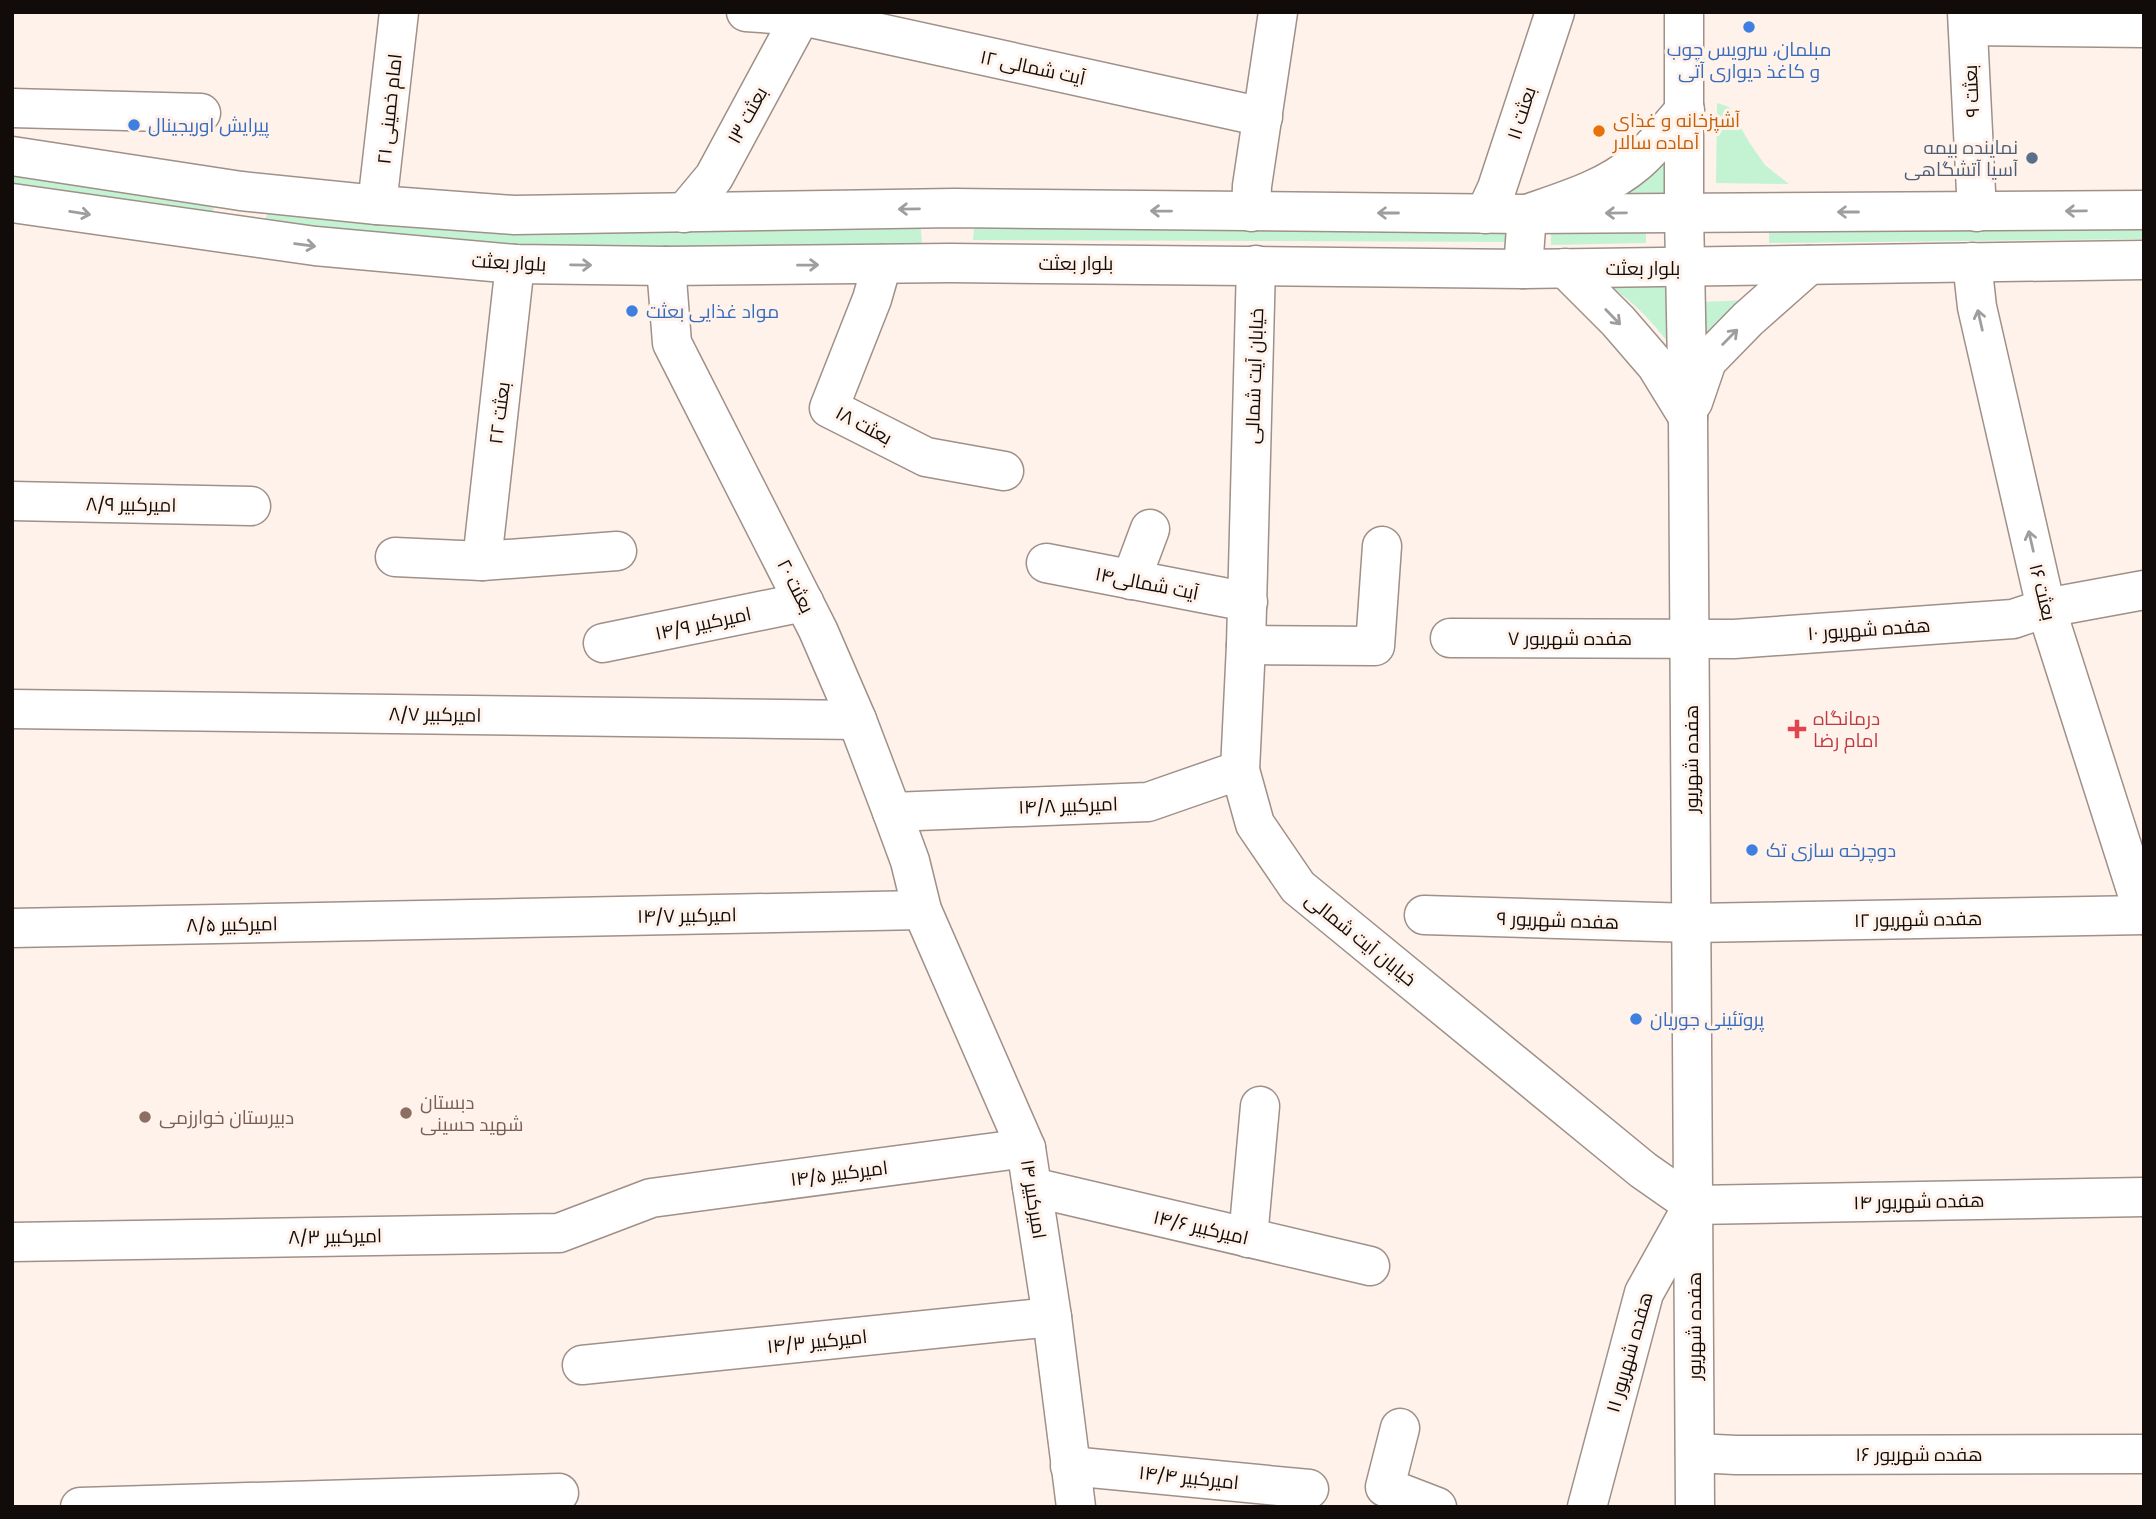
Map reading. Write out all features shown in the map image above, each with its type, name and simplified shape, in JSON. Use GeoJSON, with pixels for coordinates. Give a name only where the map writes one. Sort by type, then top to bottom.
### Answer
{"type":"FeatureCollection","features":[{"type":"Feature","properties":{"kind":"street","name":"امام خمینی ۲۱"},"geometry":{"type":"LineString","coordinates":[[377,205],[399,12]]}},
{"type":"Feature","properties":{"kind":"street","name":"آیت شمالی ۱۲"},"geometry":{"type":"LineString","coordinates":[[746,12],[802,14],[1264,117]]}},
{"type":"Feature","properties":{"kind":"street"},"geometry":{"type":"LineString","coordinates":[[1251,212],[1252,186],[1278,12]]}},
{"type":"Feature","properties":{"kind":"street","name":"بعثت ۱۱"},"geometry":{"type":"LineString","coordinates":[[1485,214],[1497,188],[1555,12]]}},
{"type":"Feature","properties":{"kind":"street"},"geometry":{"type":"LineString","coordinates":[[1684,12],[1685,110],[1696,212]]}},
{"type":"Feature","properties":{"kind":"street"},"geometry":{"type":"LineString","coordinates":[[1696,12],[1702,22],[1696,212]]}},
{"type":"Feature","properties":{"kind":"street","name":"بعثت ۱۳"},"geometry":{"type":"LineString","coordinates":[[684,214],[713,177],[802,14]]}},
{"type":"Feature","properties":{"kind":"street"},"geometry":{"type":"LineString","coordinates":[[1968,19],[2144,28]]}},
{"type":"Feature","properties":{"kind":"street","name":"۹ بعثت"},"geometry":{"type":"LineString","coordinates":[[1968,19],[1977,212]]}},
{"type":"Feature","properties":{"kind":"street"},"geometry":{"type":"LineString","coordinates":[[12,108],[201,113]]}},
{"type":"Feature","properties":{"kind":"street"},"geometry":{"type":"LineString","coordinates":[[1527,214],[1577,197],[1618,176],[1637,162],[1685,110]]}},
{"type":"Feature","properties":{"kind":"street"},"geometry":{"type":"LineString","coordinates":[[12,156],[241,191],[514,215],[954,208],[1485,214],[2144,210]]}},
{"type":"Feature","properties":{"kind":"street","name":"بلوار بعثت"},"geometry":{"type":"LineString","coordinates":[[12,202],[315,246],[515,264],[666,266],[950,262],[1523,269],[2144,260]]}},
{"type":"Feature","properties":{"kind":"street"},"geometry":{"type":"LineString","coordinates":[[950,262],[954,208]]}},
{"type":"Feature","properties":{"kind":"street","name":"هفده شهریور"},"geometry":{"type":"LineString","coordinates":[[1695,1507],[1688,417],[1698,267],[1696,212]]}},
{"type":"Feature","properties":{"kind":"street"},"geometry":{"type":"LineString","coordinates":[[1523,269],[1527,214]]}},
{"type":"Feature","properties":{"kind":"street","name":"بعثت ۱۶"},"geometry":{"type":"LineString","coordinates":[[1972,262],[1977,307],[2046,608],[2144,915]]}},
{"type":"Feature","properties":{"kind":"street","name":"بعثت ۲۲"},"geometry":{"type":"LineString","coordinates":[[482,561],[515,264]]}},
{"type":"Feature","properties":{"kind":"street","name":"بعثت ۱۸"},"geometry":{"type":"LineString","coordinates":[[882,264],[872,299],[829,408],[926,457],[1004,471]]}},
{"type":"Feature","properties":{"kind":"street","name":"خیابان آیت شمالی"},"geometry":{"type":"LineString","coordinates":[[1256,265],[1248,603],[1240,770],[1255,824],[1298,887],[1643,1170],[1693,1205]]}},
{"type":"Feature","properties":{"kind":"street"},"geometry":{"type":"LineString","coordinates":[[1688,417],[1707,361],[1809,265]]}},
{"type":"Feature","properties":{"kind":"street","name":"بعثت ۲۰"},"geometry":{"type":"LineString","coordinates":[[666,266],[672,343],[804,602],[857,720],[910,861],[922,910]]}},
{"type":"Feature","properties":{"kind":"street"},"geometry":{"type":"LineString","coordinates":[[1565,268],[1618,321],[1656,365],[1688,417]]}},
{"type":"Feature","properties":{"kind":"street","name":"امیرکبیر ۸/۹"},"geometry":{"type":"LineString","coordinates":[[12,501],[251,506]]}},
{"type":"Feature","properties":{"kind":"street"},"geometry":{"type":"LineString","coordinates":[[1131,580],[1150,528]]}},
{"type":"Feature","properties":{"kind":"street"},"geometry":{"type":"LineString","coordinates":[[1246,645],[1375,646],[1382,547]]}},
{"type":"Feature","properties":{"kind":"street"},"geometry":{"type":"LineString","coordinates":[[395,557],[482,561],[617,551]]}},
{"type":"Feature","properties":{"kind":"street","name":"آیت شمالی۱۴"},"geometry":{"type":"LineString","coordinates":[[1046,563],[1248,603]]}},
{"type":"Feature","properties":{"kind":"street","name":"هفده شهریور ۱۰"},"geometry":{"type":"LineString","coordinates":[[1690,639],[1734,639],[2012,619],[2046,608],[2144,590]]}},
{"type":"Feature","properties":{"kind":"street","name":"امیرکبیر ۱۴/۹"},"geometry":{"type":"LineString","coordinates":[[603,643],[804,602]]}},
{"type":"Feature","properties":{"kind":"street","name":"هفده شهریور ۷"},"geometry":{"type":"LineString","coordinates":[[1450,638],[1690,639]]}},
{"type":"Feature","properties":{"kind":"street","name":"امیرکبیر ۸/۷"},"geometry":{"type":"LineString","coordinates":[[12,709],[857,720]]}},
{"type":"Feature","properties":{"kind":"street","name":"امیرکبیر ۱۴/۸"},"geometry":{"type":"LineString","coordinates":[[892,812],[1148,802],[1240,770]]}},
{"type":"Feature","properties":{"kind":"street","name":"امیرکبیر ۱۴/۷"},"geometry":{"type":"LineString","coordinates":[[451,920],[922,910]]}},
{"type":"Feature","properties":{"kind":"street","name":"امیرکبیر ۱۴"},"geometry":{"type":"LineString","coordinates":[[922,910],[1026,1148],[1052,1317],[1076,1507]]}},
{"type":"Feature","properties":{"kind":"street","name":"هفده شهریور ۹"},"geometry":{"type":"LineString","coordinates":[[1424,915],[1692,923]]}},
{"type":"Feature","properties":{"kind":"street","name":"هفده شهریور ۱۲"},"geometry":{"type":"LineString","coordinates":[[1692,923],[2144,915]]}},
{"type":"Feature","properties":{"kind":"street","name":"امیرکبیر ۸/۵"},"geometry":{"type":"LineString","coordinates":[[12,928],[451,920]]}},
{"type":"Feature","properties":{"kind":"street"},"geometry":{"type":"LineString","coordinates":[[1248,1238],[1260,1106]]}},
{"type":"Feature","properties":{"kind":"street","name":"امیرکبیر ۱۴/۵"},"geometry":{"type":"LineString","coordinates":[[651,1198],[1026,1148]]}},
{"type":"Feature","properties":{"kind":"street","name":"امیرکبیر ۱۴/۶"},"geometry":{"type":"LineString","coordinates":[[1032,1188],[1370,1266]]}},
{"type":"Feature","properties":{"kind":"street","name":"هفده شهریور ۱۴"},"geometry":{"type":"LineString","coordinates":[[1693,1205],[2144,1197]]}},
{"type":"Feature","properties":{"kind":"street","name":"امیرکبیر ۸/۳"},"geometry":{"type":"LineString","coordinates":[[12,1242],[559,1233],[651,1198]]}},
{"type":"Feature","properties":{"kind":"street","name":"هفده شهریور ۱۱"},"geometry":{"type":"LineString","coordinates":[[1587,1507],[1644,1293],[1693,1205]]}},
{"type":"Feature","properties":{"kind":"street","name":"امیرکبیر ۱۴/۳"},"geometry":{"type":"LineString","coordinates":[[582,1365],[1052,1317]]}},
{"type":"Feature","properties":{"kind":"street"},"geometry":{"type":"LineString","coordinates":[[1400,1428],[1385,1487],[1437,1507]]}},
{"type":"Feature","properties":{"kind":"street","name":"هفده شهریور ۱۶"},"geometry":{"type":"LineString","coordinates":[[1695,1453],[2144,1454]]}},
{"type":"Feature","properties":{"kind":"street","name":"امیرکبیر ۱۴/۴"},"geometry":{"type":"LineString","coordinates":[[1070,1466],[1309,1489]]}},
{"type":"Feature","properties":{"kind":"street"},"geometry":{"type":"LineString","coordinates":[[80,1507],[559,1493]]}},
{"type":"Feature","properties":{"kind":"green space"},"geometry":{"type":"Polygon","coordinates":[[[1717,103],[1729,107],[1765,165],[1789,184],[1716,183],[1717,103]]]}},
{"type":"Feature","properties":{"kind":"green space"},"geometry":{"type":"Polygon","coordinates":[[[1671,146],[1670,201],[1613,201],[1671,146]]]}},
{"type":"Feature","properties":{"kind":"green space"},"geometry":{"type":"Polygon","coordinates":[[[12,173],[214,201],[213,217],[12,186],[12,173]]]}},
{"type":"Feature","properties":{"kind":"green space"},"geometry":{"type":"Polygon","coordinates":[[[270,209],[716,231],[921,229],[922,246],[708,248],[463,245],[263,223],[270,209]]]}},
{"type":"Feature","properties":{"kind":"green space"},"geometry":{"type":"Polygon","coordinates":[[[2144,224],[2144,239],[1769,243],[1769,226],[2144,224]]]}},
{"type":"Feature","properties":{"kind":"green space"},"geometry":{"type":"Polygon","coordinates":[[[1646,225],[1646,243],[1551,245],[1551,227],[1646,225]]]}},
{"type":"Feature","properties":{"kind":"green space"},"geometry":{"type":"Polygon","coordinates":[[[974,227],[1512,227],[1512,242],[973,240],[974,227]]]}},
{"type":"Feature","properties":{"kind":"green space"},"geometry":{"type":"Polygon","coordinates":[[[1658,282],[1666,289],[1667,341],[1639,310],[1606,283],[1658,282]]]}},
{"type":"Feature","properties":{"kind":"green space"},"geometry":{"type":"Polygon","coordinates":[[[1747,300],[1700,348],[1702,302],[1747,300]]]}},
{"type":"Feature","properties":{"kind":"place","name":"مبلمان، سرویس چوب و کاغذ دیواری آتی"},"geometry":{"type":"Point","coordinates":[1749,27]}},
{"type":"Feature","properties":{"kind":"place","name":"پیرایش اوریجینال"},"geometry":{"type":"Point","coordinates":[134,125]}},
{"type":"Feature","properties":{"kind":"place","name":"آشپزخانه و غذای آماده سالار"},"geometry":{"type":"Point","coordinates":[1599,131]}},
{"type":"Feature","properties":{"kind":"place","name":"نماینده بیمه آسیا آتشگاهی"},"geometry":{"type":"Point","coordinates":[2032,158]}},
{"type":"Feature","properties":{"kind":"place","name":"مواد غذایی بعثت"},"geometry":{"type":"Point","coordinates":[632,311]}},
{"type":"Feature","properties":{"kind":"place","name":"درمانگاه امام رضا"},"geometry":{"type":"Point","coordinates":[1797,729]}},
{"type":"Feature","properties":{"kind":"place","name":"دوچرخه سازی تک"},"geometry":{"type":"Point","coordinates":[1752,850]}},
{"type":"Feature","properties":{"kind":"place","name":"پروتئینی جوریان"},"geometry":{"type":"Point","coordinates":[1636,1019]}},
{"type":"Feature","properties":{"kind":"place","name":"دبستان شهید حسینی"},"geometry":{"type":"Point","coordinates":[406,1113]}},
{"type":"Feature","properties":{"kind":"place","name":"دبیرستان خوارزمی"},"geometry":{"type":"Point","coordinates":[145,1117]}}]}
